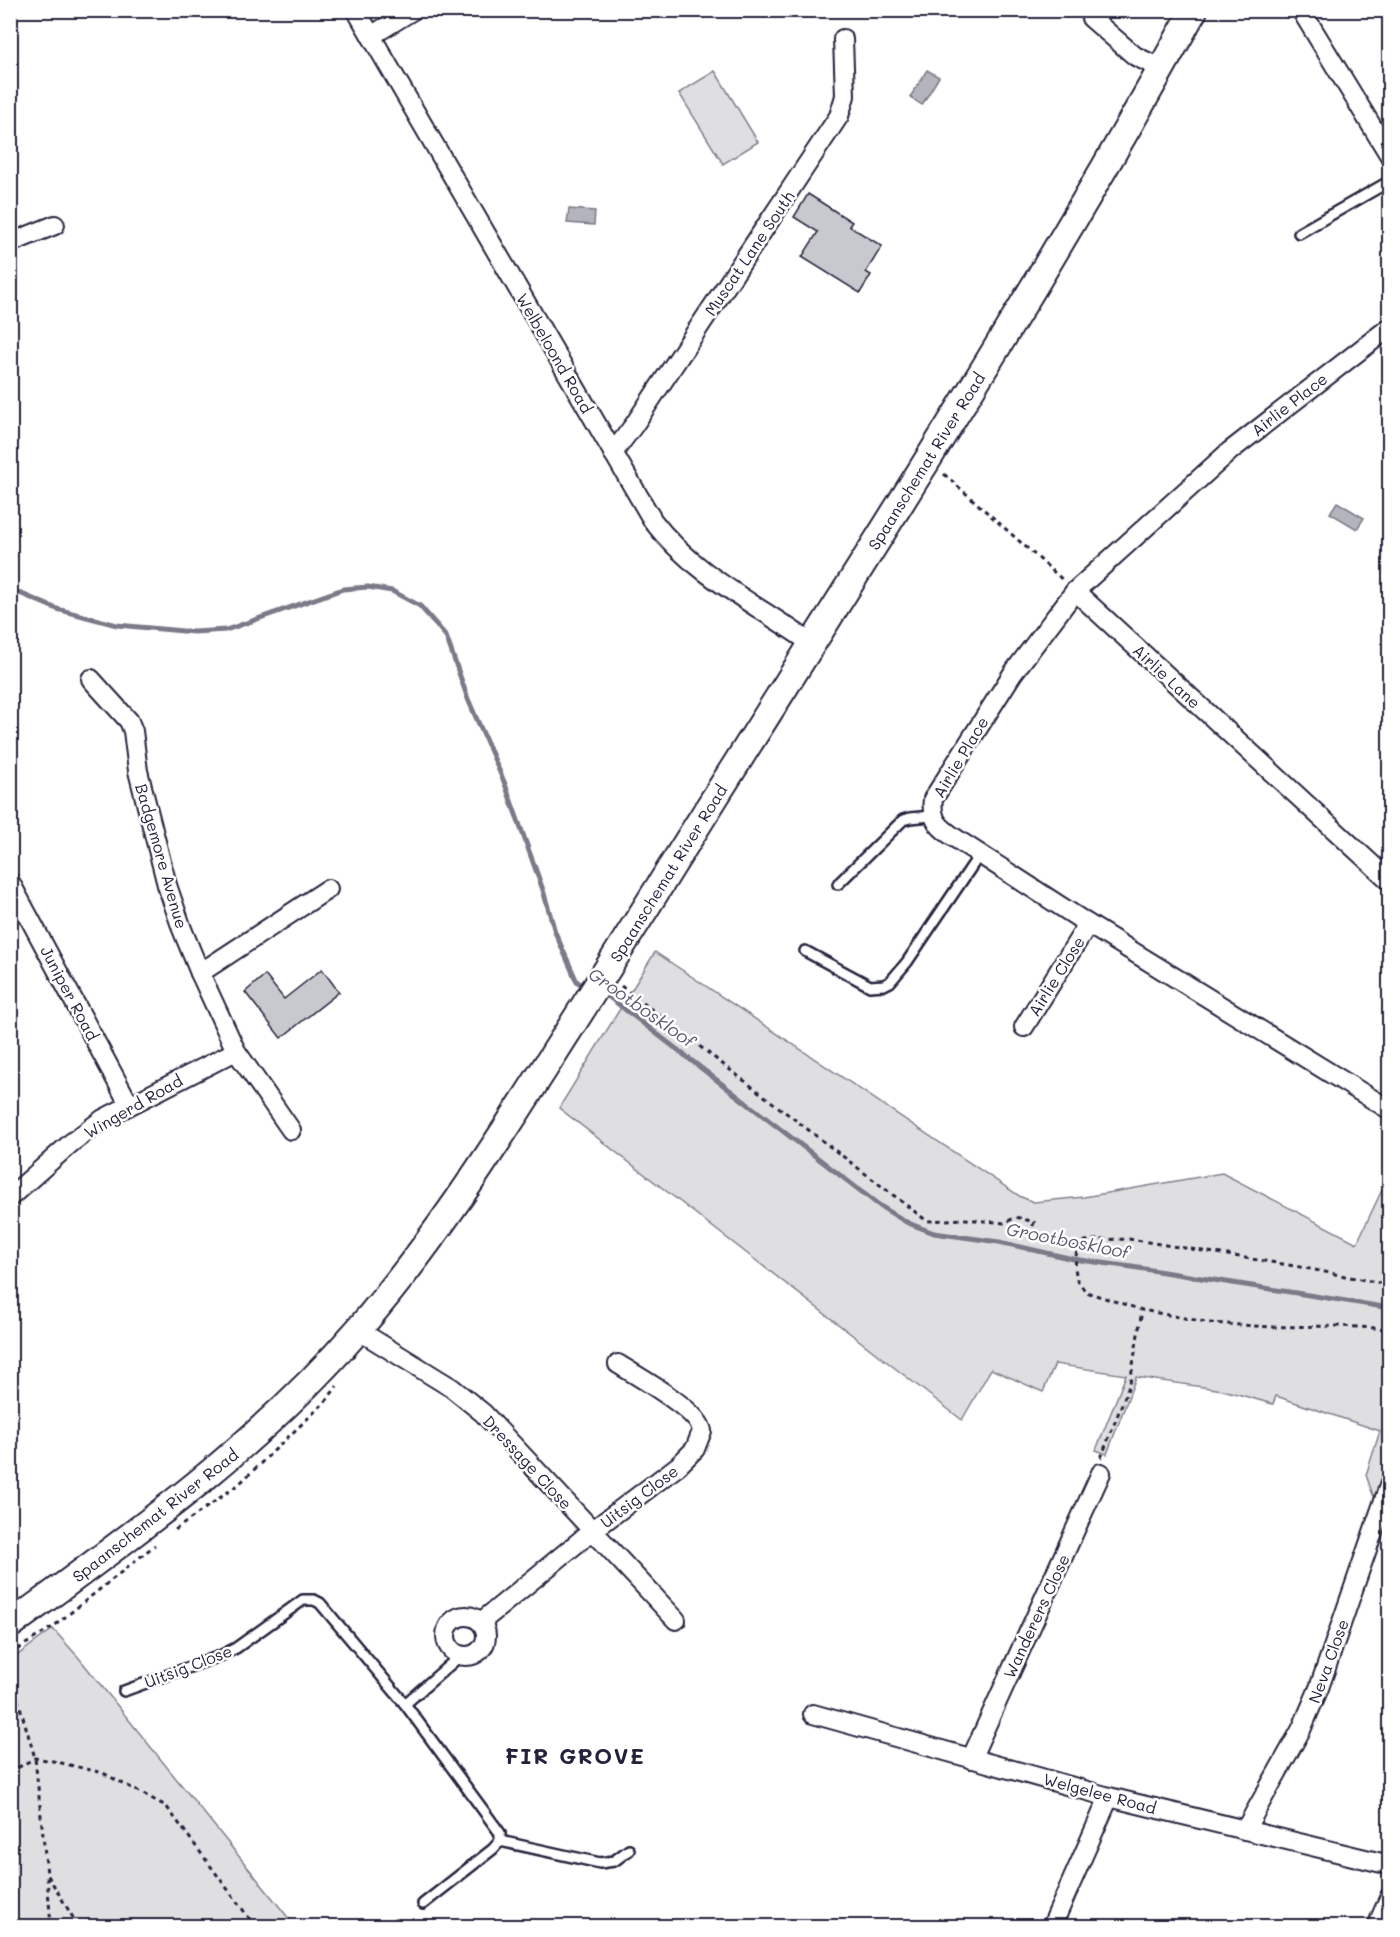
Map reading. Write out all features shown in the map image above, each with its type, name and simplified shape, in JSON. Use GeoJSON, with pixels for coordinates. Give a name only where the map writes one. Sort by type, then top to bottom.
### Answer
{"type":"FeatureCollection","features":[{"type":"Feature","properties":{"kind":"main road","name":"Spaanschemat River Road"},"geometry":{"type":"LineString","coordinates":[[10,1625],[181,1498],[242,1447],[358,1330],[423,1248],[475,1175],[601,987],[1108,164],[1194,10]]}},
{"type":"Feature","properties":{"kind":"street","name":"Welbeloond Road"},"geometry":{"type":"LineString","coordinates":[[356,10],[640,501],[668,541],[695,565],[812,644]]}},
{"type":"Feature","properties":{"kind":"street"},"geometry":{"type":"LineString","coordinates":[[371,36],[413,10]]}},
{"type":"Feature","properties":{"kind":"street"},"geometry":{"type":"LineString","coordinates":[[1309,13],[1389,156]]}},
{"type":"Feature","properties":{"kind":"street"},"geometry":{"type":"LineString","coordinates":[[1091,18],[1135,56],[1162,69]]}},
{"type":"Feature","properties":{"kind":"street","name":"Muscat Lane South"},"geometry":{"type":"LineString","coordinates":[[613,453],[634,426],[839,116],[845,96],[843,39]]}},
{"type":"Feature","properties":{"kind":"street"},"geometry":{"type":"LineString","coordinates":[[10,243],[55,225]]}},
{"type":"Feature","properties":{"kind":"street","name":"Airlie Place"},"geometry":{"type":"LineString","coordinates":[[1389,327],[1230,451],[1075,591],[1013,673],[962,752],[933,798],[932,816],[941,829],[1088,924],[1389,1110]]}},
{"type":"Feature","properties":{"kind":"street","name":"Airlie Lane"},"geometry":{"type":"LineString","coordinates":[[1075,591],[1389,881]]}},
{"type":"Feature","properties":{"kind":"street","name":"Badgemore Avenue"},"geometry":{"type":"LineString","coordinates":[[91,679],[129,721],[133,731],[138,771],[167,885],[200,973],[236,1051],[291,1130]]}},
{"type":"Feature","properties":{"kind":"street","name":"Juniper Road"},"geometry":{"type":"LineString","coordinates":[[10,882],[129,1104]]}},
{"type":"Feature","properties":{"kind":"street"},"geometry":{"type":"LineString","coordinates":[[200,973],[328,889]]}},
{"type":"Feature","properties":{"kind":"street","name":"Airlie Close"},"geometry":{"type":"LineString","coordinates":[[1024,1027],[1088,924]]}},
{"type":"Feature","properties":{"kind":"street","name":"Wingerd Road"},"geometry":{"type":"LineString","coordinates":[[10,1197],[86,1131],[129,1104],[236,1051]]}},
{"type":"Feature","properties":{"kind":"street","name":"Dressage Close"},"geometry":{"type":"LineString","coordinates":[[358,1330],[466,1399],[499,1430],[676,1620]]}},
{"type":"Feature","properties":{"kind":"street","name":"Uitsig Close"},"geometry":{"type":"LineString","coordinates":[[481,1622],[592,1531],[678,1466],[695,1449],[702,1431],[700,1423],[693,1415],[618,1364]]}},
{"type":"Feature","properties":{"kind":"street","name":"Wanderers Close"},"geometry":{"type":"LineString","coordinates":[[971,1759],[1101,1473]]}},
{"type":"Feature","properties":{"kind":"street","name":"Neva Close"},"geometry":{"type":"LineString","coordinates":[[1245,1830],[1301,1730],[1319,1688],[1389,1483]]}},
{"type":"Feature","properties":{"kind":"street"},"geometry":{"type":"LineString","coordinates":[[468,1616],[481,1622],[486,1633],[483,1646],[474,1654],[461,1655],[455,1652],[447,1640],[449,1626],[454,1620],[468,1616]]}},
{"type":"Feature","properties":{"kind":"street","name":"Welgelee Road"},"geometry":{"type":"LineString","coordinates":[[813,1714],[1109,1797],[1389,1865]]}},
{"type":"Feature","properties":{"kind":"street"},"geometry":{"type":"LineString","coordinates":[[1052,1926],[1109,1797]]}},
{"type":"Feature","properties":{"kind":"street"},"geometry":{"type":"LineString","coordinates":[[1377,1926],[1389,1896]]}},
{"type":"Feature","properties":{"kind":"lane"},"geometry":{"type":"LineString","coordinates":[[1299,233],[1389,181]]}},
{"type":"Feature","properties":{"kind":"lane"},"geometry":{"type":"LineString","coordinates":[[837,884],[903,820],[932,816]]}},
{"type":"Feature","properties":{"kind":"lane"},"geometry":{"type":"LineString","coordinates":[[805,951],[870,986],[890,982],[907,962],[980,854]]}},
{"type":"Feature","properties":{"kind":"lane","name":"Uitsig Close"},"geometry":{"type":"LineString","coordinates":[[124,1691],[220,1656],[257,1635],[303,1600],[309,1599],[320,1603],[405,1704],[498,1828],[500,1841]]}},
{"type":"Feature","properties":{"kind":"lane"},"geometry":{"type":"LineString","coordinates":[[405,1704],[461,1655]]}},
{"type":"Feature","properties":{"kind":"lane"},"geometry":{"type":"LineString","coordinates":[[423,1904],[500,1841],[600,1863],[615,1861],[629,1850]]}},
{"type":"Feature","properties":{"kind":"path"},"geometry":{"type":"LineString","coordinates":[[942,472],[1075,591]]}},
{"type":"Feature","properties":{"kind":"path"},"geometry":{"type":"LineString","coordinates":[[601,987],[927,1221],[966,1219],[1004,1223],[1016,1217],[1034,1222],[1031,1233],[1077,1246]]}},
{"type":"Feature","properties":{"kind":"path"},"geometry":{"type":"LineString","coordinates":[[1389,1285],[1295,1266],[1129,1239],[1082,1242],[1077,1246],[1075,1268],[1077,1280],[1086,1292],[1142,1310],[1189,1320],[1270,1327],[1342,1326],[1389,1329]]}},
{"type":"Feature","properties":{"kind":"path"},"geometry":{"type":"LineString","coordinates":[[1101,1473],[1101,1457],[1130,1383],[1142,1310]]}},
{"type":"Feature","properties":{"kind":"path"},"geometry":{"type":"LineString","coordinates":[[10,1673],[35,1758],[51,1926]]}},
{"type":"Feature","properties":{"kind":"path"},"geometry":{"type":"LineString","coordinates":[[10,1772],[35,1758],[103,1773],[166,1806],[255,1926]]}},
{"type":"Feature","properties":{"kind":"path"},"geometry":{"type":"LineString","coordinates":[[47,1874],[78,1926]]}},
{"type":"Feature","properties":{"kind":"shaded area"},"geometry":{"type":"Polygon","coordinates":[[[927,70],[939,77],[922,105],[910,97],[927,70]]]}},
{"type":"Feature","properties":{"kind":"shaded area"},"geometry":{"type":"Polygon","coordinates":[[[715,71],[758,142],[723,164],[679,93],[715,71]]]}},
{"type":"Feature","properties":{"kind":"shaded area"},"geometry":{"type":"Polygon","coordinates":[[[569,209],[595,211],[594,225],[567,223],[569,209]]]}},
{"type":"Feature","properties":{"kind":"shaded area"},"geometry":{"type":"Polygon","coordinates":[[[1337,502],[1364,518],[1357,529],[1330,513],[1337,502]]]}},
{"type":"Feature","properties":{"kind":"shaded area"},"geometry":{"type":"Polygon","coordinates":[[[655,952],[1021,1197],[1034,1202],[1084,1197],[1222,1173],[1357,1243],[1389,1175],[1389,1500],[1373,1495],[1366,1475],[1380,1431],[1276,1396],[1273,1404],[1223,1390],[1136,1377],[1107,1454],[1096,1450],[1126,1375],[1055,1364],[1043,1392],[991,1369],[962,1420],[559,1108],[655,952]]]}},
{"type":"Feature","properties":{"kind":"shaded area"},"geometry":{"type":"Polygon","coordinates":[[[53,1629],[79,1658],[295,1926],[11,1926],[11,1660],[53,1629]]]}},
{"type":"Feature","properties":{"kind":"building"},"geometry":{"type":"Polygon","coordinates":[[[808,194],[852,222],[849,226],[882,246],[866,272],[871,275],[860,293],[802,257],[818,232],[794,217],[808,194]]]}},
{"type":"Feature","properties":{"kind":"building"},"geometry":{"type":"Polygon","coordinates":[[[322,969],[339,992],[281,1038],[245,992],[265,975],[284,999],[322,969]]]}},
{"type":"Feature","properties":{"kind":"waterway","name":"Grootboskloof"},"geometry":{"type":"LineString","coordinates":[[10,589],[57,609],[117,625],[194,632],[226,630],[343,589],[368,587],[392,591],[420,606],[446,636],[468,699],[505,784],[543,890],[555,932],[577,982],[589,987]]}},
{"type":"Feature","properties":{"kind":"waterway","name":"Grootboskloof"},"geometry":{"type":"LineString","coordinates":[[600,993],[609,997],[880,1206],[908,1223],[934,1233],[999,1242],[1073,1259],[1390,1308]]}},
{"type":"Feature","properties":{"kind":"district","name":"FIR GROVE"},"geometry":{"type":"Point","coordinates":[575,1755]}}]}
